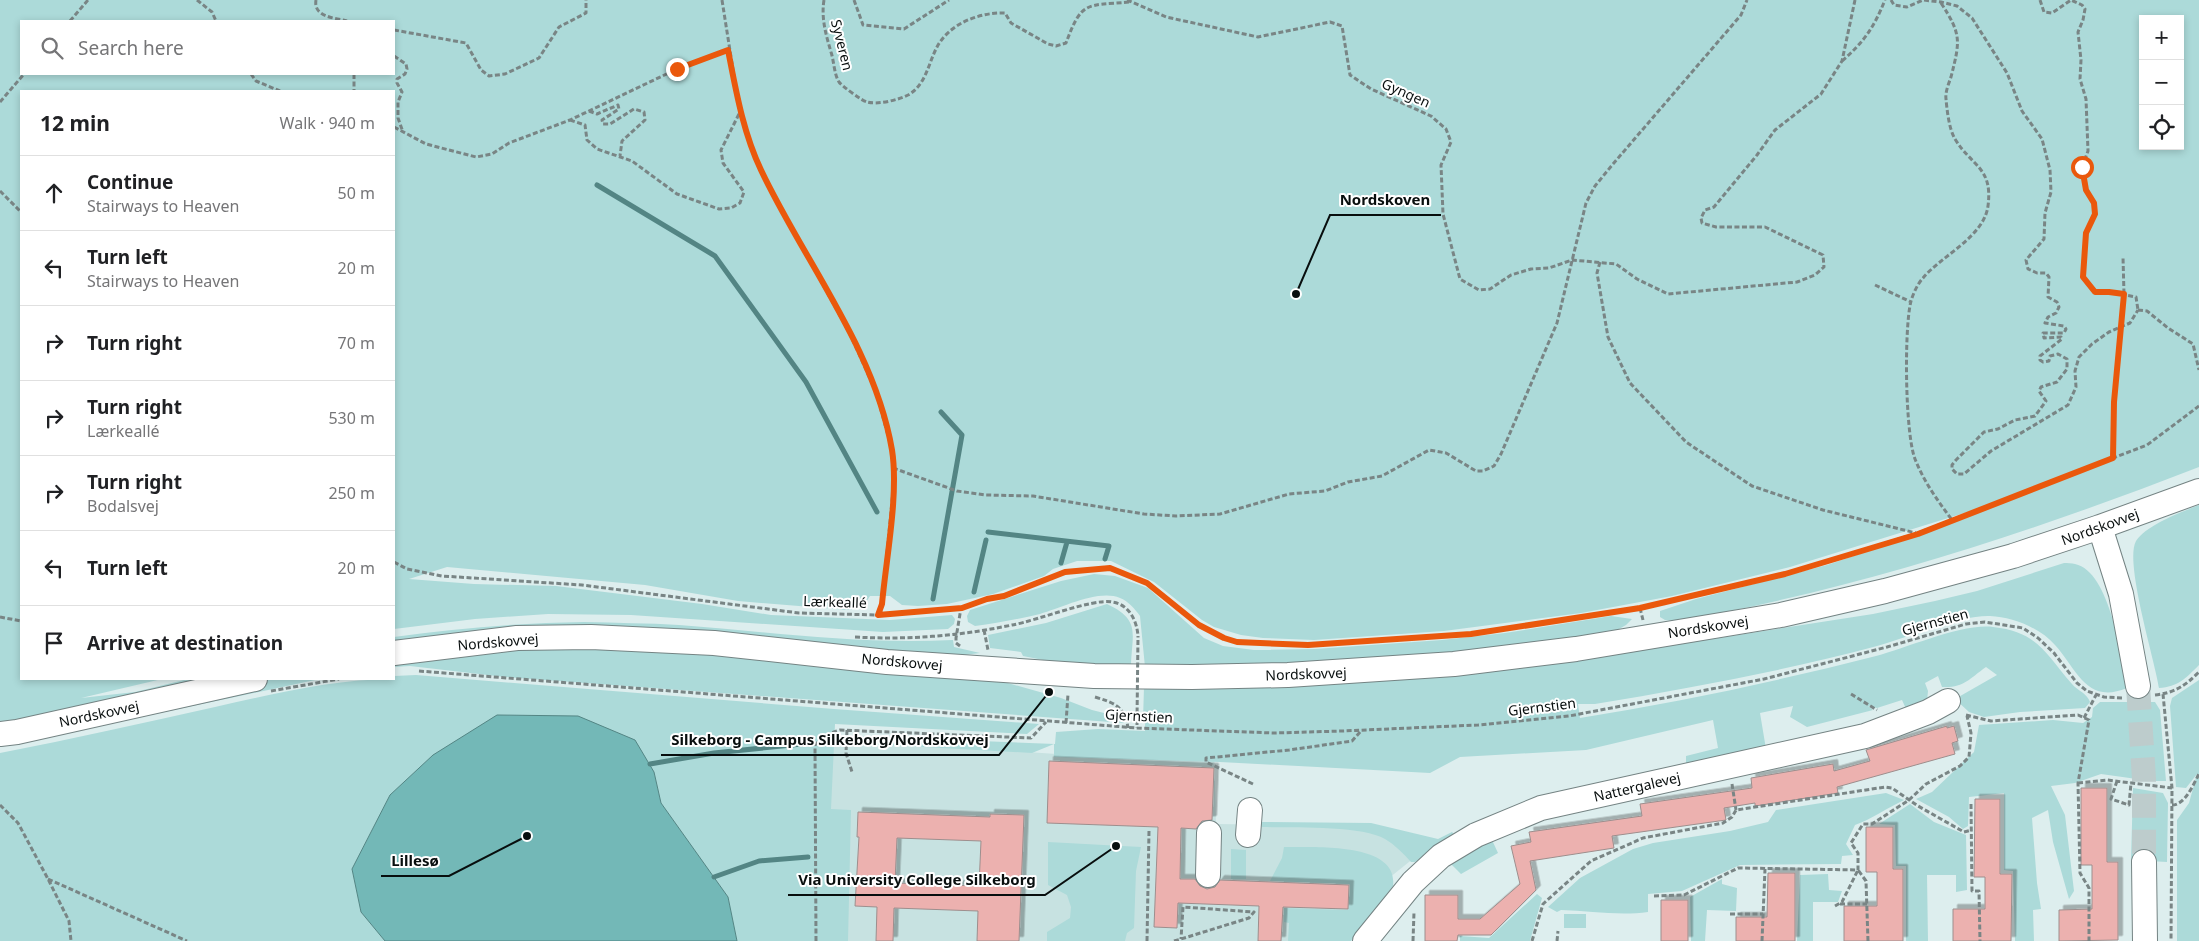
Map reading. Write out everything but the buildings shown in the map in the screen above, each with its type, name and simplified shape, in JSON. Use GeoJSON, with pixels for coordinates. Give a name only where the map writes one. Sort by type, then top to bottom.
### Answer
{"type":"FeatureCollection","features":[{"type":"Feature","properties":{"kind":"street","name":"Nordskovvej"},"geometry":{"type":"LineString","coordinates":[[395,653],[517,638],[592,637],[714,643],[887,662],[1055,674],[1192,678],[1353,672],[1454,664],[1550,652],[1781,615],[2013,556],[2199,491]]}},
{"type":"Feature","properties":{"kind":"street"},"geometry":{"type":"LineString","coordinates":[[2100,527],[2121,594],[2138,693]]}},
{"type":"Feature","properties":{"kind":"street","name":"Nordskovvej"},"geometry":{"type":"LineString","coordinates":[[0,734],[265,684]]}},
{"type":"Feature","properties":{"kind":"street","name":"Nattergalevej"},"geometry":{"type":"LineString","coordinates":[[1365,941],[1413,882],[1441,856],[1476,835],[1541,808],[1865,736],[1928,712],[1948,701]]}},
{"type":"Feature","properties":{"kind":"street"},"geometry":{"type":"LineString","coordinates":[[1248,835],[1250,810]]}},
{"type":"Feature","properties":{"kind":"street"},"geometry":{"type":"LineString","coordinates":[[1208,874],[1210,833]]}},
{"type":"Feature","properties":{"kind":"street"},"geometry":{"type":"LineString","coordinates":[[2144,862],[2144,941]]}},
{"type":"Feature","properties":{"kind":"path"},"geometry":{"type":"LineString","coordinates":[[71,20],[88,0]]}},
{"type":"Feature","properties":{"kind":"path"},"geometry":{"type":"LineString","coordinates":[[197,0],[212,12],[216,20]]}},
{"type":"Feature","properties":{"kind":"path"},"geometry":{"type":"LineString","coordinates":[[316,0],[315,6],[318,12],[325,16],[343,20]]}},
{"type":"Feature","properties":{"kind":"path"},"geometry":{"type":"LineString","coordinates":[[395,30],[466,44],[481,70],[489,76],[505,74],[539,58],[559,27],[586,13],[586,0]]}},
{"type":"Feature","properties":{"kind":"path"},"geometry":{"type":"LineString","coordinates":[[722,0],[728,50],[740,114],[760,170],[850,334],[876,392],[892,450],[894,482],[892,510],[882,604],[878,615]]}},
{"type":"Feature","properties":{"kind":"path","name":"Syveren"},"geometry":{"type":"LineString","coordinates":[[824,0],[822,12],[839,82],[866,102],[887,101],[908,95],[924,80],[937,48],[947,32],[989,12],[1004,13],[1012,22],[1048,44],[1056,46],[1066,43],[1078,14],[1090,5],[1128,1]]}},
{"type":"Feature","properties":{"kind":"path"},"geometry":{"type":"LineString","coordinates":[[854,0],[863,24],[904,29],[949,0]]}},
{"type":"Feature","properties":{"kind":"path"},"geometry":{"type":"LineString","coordinates":[[893,468],[940,486],[986,496],[1032,496],[1144,514],[1176,516],[1220,514],[1289,494],[1325,491],[1348,482],[1382,476],[1429,450],[1446,453],[1471,470],[1483,471],[1494,466],[1519,416],[1557,323],[1586,203],[1595,186],[1741,15],[1747,0]]}},
{"type":"Feature","properties":{"kind":"path"},"geometry":{"type":"LineString","coordinates":[[1842,61],[1855,0]]}},
{"type":"Feature","properties":{"kind":"path"},"geometry":{"type":"LineString","coordinates":[[1572,260],[1616,264],[1637,279],[1668,294],[1797,282],[1815,275],[1824,267],[1822,255],[1804,245],[1765,227],[1716,227],[1702,223],[1701,218],[1705,210],[1714,207],[1757,156],[1775,130],[1821,94],[1842,61],[1862,44],[1877,19],[1885,0]]}},
{"type":"Feature","properties":{"kind":"path"},"geometry":{"type":"LineString","coordinates":[[1891,0],[1894,5],[1907,7],[1922,0],[1941,2],[1957,6],[1972,18],[2007,73],[2022,111],[2042,139],[2050,170],[2051,192],[2045,213],[2044,239],[2026,260],[2028,269],[2037,273],[2046,273],[2049,278],[2048,297],[2057,302],[2059,307],[2056,313],[2048,317],[2045,323],[2064,326],[2066,329],[2064,333],[2043,334],[2044,338],[2061,337],[2062,339],[2040,356],[2040,360],[2043,362],[2049,361],[2050,356],[2058,354],[2066,359],[2067,369],[2057,382],[2042,387],[2039,391],[2046,401],[2035,416],[2014,420],[1998,429],[1984,432],[1952,464],[1952,469],[1957,474],[1964,474],[1991,451],[2068,405],[2076,387],[2075,370],[2079,357],[2092,344],[2130,322],[2138,310],[2136,297],[2109,292],[2095,292],[2083,277],[2086,233],[2095,214],[2094,203],[2086,190],[2082,167],[2088,151],[2086,99],[2080,78],[2081,60],[2078,32],[2084,20],[2085,9],[2082,5],[2071,0],[2052,13],[2044,12],[2040,0]]}},
{"type":"Feature","properties":{"kind":"path","name":"Gyngen"},"geometry":{"type":"LineString","coordinates":[[1128,1],[1166,17],[1258,36],[1330,22],[1342,26],[1350,75],[1370,89],[1431,116],[1446,129],[1451,142],[1441,165],[1443,214],[1460,279],[1479,290],[1490,289],[1511,275],[1531,269],[1548,268],[1572,260]]}},
{"type":"Feature","properties":{"kind":"path"},"geometry":{"type":"LineString","coordinates":[[1941,2],[1952,20],[1959,42],[1945,97],[1953,137],[1965,154],[1980,167],[1986,178],[1989,192],[1988,209],[1983,221],[1965,242],[1939,262],[1922,279],[1911,302],[1907,346],[1909,421],[1914,458],[1934,496],[1952,520]]}},
{"type":"Feature","properties":{"kind":"path"},"geometry":{"type":"LineString","coordinates":[[395,128],[426,144],[476,157],[492,154],[509,143],[570,120],[677,69],[728,50]]}},
{"type":"Feature","properties":{"kind":"path"},"geometry":{"type":"LineString","coordinates":[[395,57],[406,64],[408,69],[405,74],[397,78],[397,83],[402,92],[398,102],[398,118],[403,132]]}},
{"type":"Feature","properties":{"kind":"path"},"geometry":{"type":"LineString","coordinates":[[0,102],[23,75]]}},
{"type":"Feature","properties":{"kind":"path"},"geometry":{"type":"LineString","coordinates":[[252,75],[256,82],[277,90]]}},
{"type":"Feature","properties":{"kind":"path"},"geometry":{"type":"LineString","coordinates":[[354,75],[354,90]]}},
{"type":"Feature","properties":{"kind":"path"},"geometry":{"type":"LineString","coordinates":[[589,110],[597,114],[618,105],[620,107],[602,120],[603,124],[610,124],[634,109],[644,112],[645,120],[622,141],[620,156]]}},
{"type":"Feature","properties":{"kind":"path"},"geometry":{"type":"LineString","coordinates":[[570,120],[585,125],[586,140],[597,149],[632,161],[677,194],[719,209],[731,208],[740,203],[744,192],[723,163],[720,150],[740,114]]}},
{"type":"Feature","properties":{"kind":"path"},"geometry":{"type":"LineString","coordinates":[[0,191],[20,211]]}},
{"type":"Feature","properties":{"kind":"path"},"geometry":{"type":"LineString","coordinates":[[2113,458],[2114,402],[2124,294],[2123,257]]}},
{"type":"Feature","properties":{"kind":"path"},"geometry":{"type":"LineString","coordinates":[[1600,262],[1597,273],[1608,336],[1630,383],[1686,442],[1752,486],[1823,510],[1918,534]]}},
{"type":"Feature","properties":{"kind":"path"},"geometry":{"type":"LineString","coordinates":[[1875,285],[1911,302]]}},
{"type":"Feature","properties":{"kind":"path"},"geometry":{"type":"LineString","coordinates":[[2138,310],[2147,311],[2168,328],[2194,344],[2199,370]]}},
{"type":"Feature","properties":{"kind":"path","name":"Lærkeallé"},"geometry":{"type":"LineString","coordinates":[[395,563],[407,569],[442,576],[582,585],[799,612],[878,615],[962,608],[987,599],[1004,596],[1065,572],[1110,568],[1147,583],[1199,625],[1224,638],[1237,642],[1308,645],[1471,634],[1640,608],[1785,574],[1918,534],[2147,445],[2199,406]]}},
{"type":"Feature","properties":{"kind":"path"},"geometry":{"type":"LineString","coordinates":[[962,608],[956,634],[1042,618],[1094,603],[1110,602],[1125,607],[1132,615],[1138,636],[1137,728]]}},
{"type":"Feature","properties":{"kind":"path"},"geometry":{"type":"LineString","coordinates":[[0,617],[20,621]]}},
{"type":"Feature","properties":{"kind":"path","name":"Gjernstien"},"geometry":{"type":"LineString","coordinates":[[412,671],[1128,728],[1274,733],[1478,725],[1578,714],[1764,679],[1966,624],[1986,622],[2023,628],[2038,638],[2054,653],[2077,683],[2096,695],[2163,694],[2181,688],[2199,672]]}},
{"type":"Feature","properties":{"kind":"path"},"geometry":{"type":"LineString","coordinates":[[984,630],[988,650]]}},
{"type":"Feature","properties":{"kind":"path"},"geometry":{"type":"LineString","coordinates":[[265,684],[324,680]]}},
{"type":"Feature","properties":{"kind":"path"},"geometry":{"type":"LineString","coordinates":[[1058,693],[1075,694]]}},
{"type":"Feature","properties":{"kind":"path"},"geometry":{"type":"LineString","coordinates":[[1066,723],[1068,694]]}},
{"type":"Feature","properties":{"kind":"path"},"geometry":{"type":"LineString","coordinates":[[1851,694],[1880,712],[1887,728]]}},
{"type":"Feature","properties":{"kind":"path"},"geometry":{"type":"LineString","coordinates":[[2163,694],[2172,788],[2171,941]]}},
{"type":"Feature","properties":{"kind":"path"},"geometry":{"type":"LineString","coordinates":[[2084,718],[2096,695]]}},
{"type":"Feature","properties":{"kind":"path"},"geometry":{"type":"LineString","coordinates":[[1089,696],[1119,707],[1127,716],[1128,728]]}},
{"type":"Feature","properties":{"kind":"path"},"geometry":{"type":"LineString","coordinates":[[1948,701],[1967,716],[1991,721],[2078,715],[2089,720],[2078,783],[2080,873],[2089,888],[2089,941]]}},
{"type":"Feature","properties":{"kind":"path"},"geometry":{"type":"LineString","coordinates":[[1867,904],[1837,905],[1842,902],[1858,870],[1858,853],[1851,843],[1863,824],[1872,824],[1910,800],[1926,784],[1960,766],[1969,757],[1972,733],[1967,716]]}},
{"type":"Feature","properties":{"kind":"path"},"geometry":{"type":"LineString","coordinates":[[816,941],[815,745],[827,734],[840,730],[1031,738],[1046,722]]}},
{"type":"Feature","properties":{"kind":"path"},"geometry":{"type":"LineString","coordinates":[[846,730],[846,753],[852,772]]}},
{"type":"Feature","properties":{"kind":"path"},"geometry":{"type":"LineString","coordinates":[[1253,784],[1206,762],[1206,758],[1289,750],[1352,741],[1361,730]]}},
{"type":"Feature","properties":{"kind":"path"},"geometry":{"type":"LineString","coordinates":[[1532,941],[1543,904],[1591,861],[1642,838],[1723,823],[1732,817],[1736,810],[1729,766]]}},
{"type":"Feature","properties":{"kind":"path"},"geometry":{"type":"LineString","coordinates":[[2172,805],[2176,805],[2185,798],[2199,774]]}},
{"type":"Feature","properties":{"kind":"path"},"geometry":{"type":"LineString","coordinates":[[2078,783],[2107,780],[2172,788]]}},
{"type":"Feature","properties":{"kind":"path"},"geometry":{"type":"LineString","coordinates":[[2117,782],[2111,799],[2129,805],[2132,783]]}},
{"type":"Feature","properties":{"kind":"path"},"geometry":{"type":"LineString","coordinates":[[1736,810],[1884,787],[1892,788],[1964,832],[1972,830]]}},
{"type":"Feature","properties":{"kind":"path"},"geometry":{"type":"LineString","coordinates":[[1971,804],[1972,891],[1979,891],[1980,941]]}},
{"type":"Feature","properties":{"kind":"path"},"geometry":{"type":"LineString","coordinates":[[0,805],[18,823],[70,921],[71,941]]}},
{"type":"Feature","properties":{"kind":"path"},"geometry":{"type":"LineString","coordinates":[[1147,941],[1150,831]]}},
{"type":"Feature","properties":{"kind":"path"},"geometry":{"type":"LineString","coordinates":[[1654,896],[1684,895],[1738,868],[1858,870]]}},
{"type":"Feature","properties":{"kind":"path"},"geometry":{"type":"LineString","coordinates":[[1762,941],[1765,869]]}},
{"type":"Feature","properties":{"kind":"path"},"geometry":{"type":"LineString","coordinates":[[1858,870],[1866,881],[1868,941]]}},
{"type":"Feature","properties":{"kind":"path"},"geometry":{"type":"LineString","coordinates":[[48,879],[187,941]]}},
{"type":"Feature","properties":{"kind":"path"},"geometry":{"type":"LineString","coordinates":[[1174,941],[1182,939],[1249,918],[1254,912],[1182,907],[1182,939]]}},
{"type":"Feature","properties":{"kind":"path"},"geometry":{"type":"LineString","coordinates":[[1730,914],[1763,914]]}},
{"type":"Feature","properties":{"kind":"path"},"geometry":{"type":"LineString","coordinates":[[1413,941],[1414,915]]}},
{"type":"Feature","properties":{"kind":"path"},"geometry":{"type":"LineString","coordinates":[[1557,941],[1558,931]]}},
{"type":"Feature","properties":{"kind":"shaded area"},"geometry":{"type":"Polygon","coordinates":[[[0,0],[2199,0],[2199,467],[2006,537],[1876,576],[1743,608],[1676,621],[1665,620],[1660,617],[1660,611],[1696,599],[1827,565],[1946,525],[2029,493],[1790,567],[1672,596],[1581,613],[1444,631],[1314,640],[1263,638],[1241,635],[1214,627],[1202,620],[1154,582],[1111,561],[1077,561],[1053,569],[1044,576],[993,594],[947,604],[902,605],[890,596],[870,596],[863,607],[848,610],[738,601],[645,585],[447,567],[409,579],[474,584],[556,586],[702,604],[771,615],[890,620],[952,615],[955,619],[954,624],[948,629],[883,632],[631,615],[548,614],[475,619],[395,629],[395,90],[20,90],[20,680],[158,680],[81,698],[135,692],[184,680],[315,680],[0,747],[0,0]]]}},
{"type":"Feature","properties":{"kind":"shaded area"},"geometry":{"type":"Polygon","coordinates":[[[2199,505],[2199,665],[2177,684],[2159,688],[2137,589],[2133,552],[2136,541],[2156,524],[2199,505]]]}},
{"type":"Feature","properties":{"kind":"shaded area"},"geometry":{"type":"Polygon","coordinates":[[[2064,563],[2075,564],[2087,570],[2097,582],[2106,599],[2118,638],[2127,688],[2113,692],[2102,692],[2092,688],[2084,682],[2063,654],[2042,633],[2017,621],[1990,616],[1964,619],[1877,646],[1772,671],[1595,704],[1578,704],[1580,718],[1692,698],[1802,674],[1876,656],[1951,632],[1981,627],[2008,630],[2031,639],[2047,654],[2072,684],[2087,696],[2090,702],[2085,708],[2020,712],[1984,717],[1969,712],[1955,699],[1997,675],[1986,667],[1966,682],[1956,686],[1942,687],[1938,676],[1925,683],[1928,691],[1927,701],[1907,711],[1902,700],[1877,708],[1868,706],[1873,710],[1807,727],[1790,717],[1793,706],[1760,713],[1766,749],[1748,750],[1686,767],[1686,756],[1718,748],[1713,720],[1586,750],[1460,757],[1430,773],[1220,762],[1054,757],[1054,744],[1032,753],[851,743],[853,736],[1055,744],[1056,732],[1098,729],[1145,731],[1143,720],[1144,687],[1680,644],[1873,614],[1935,601],[1977,591],[2064,563]]]}},
{"type":"Feature","properties":{"kind":"shaded area"},"geometry":{"type":"Polygon","coordinates":[[[1094,574],[1115,576],[1148,588],[1204,638],[1223,646],[1254,650],[1315,649],[1442,640],[1505,633],[1611,616],[1632,619],[1612,633],[1473,652],[1330,663],[1145,667],[1140,616],[1126,601],[1120,598],[1101,596],[1080,600],[1040,614],[991,624],[975,626],[968,622],[967,616],[970,610],[1061,581],[1094,574]]]}},
{"type":"Feature","properties":{"kind":"shaded area"},"geometry":{"type":"Polygon","coordinates":[[[1107,604],[1118,610],[1130,622],[1133,636],[1131,665],[1058,663],[1023,656],[1021,652],[990,648],[988,635],[1046,623],[1107,604]]]}},
{"type":"Feature","properties":{"kind":"shaded area"},"geometry":{"type":"Polygon","coordinates":[[[560,623],[644,623],[884,641],[953,640],[954,647],[980,653],[947,657],[395,642],[395,637],[441,631],[489,626],[560,623]]]}},
{"type":"Feature","properties":{"kind":"shaded area"},"geometry":{"type":"Polygon","coordinates":[[[514,649],[673,649],[1004,682],[1061,698],[1092,710],[1124,718],[1124,723],[505,677],[410,666],[395,667],[395,661],[514,649]]]}},
{"type":"Feature","properties":{"kind":"shaded area"},"geometry":{"type":"Polygon","coordinates":[[[416,675],[1039,724],[1027,734],[835,724],[831,809],[851,810],[848,941],[737,941],[728,897],[661,803],[654,772],[433,755],[390,795],[352,869],[361,912],[385,941],[0,941],[0,753],[304,688],[371,680],[395,680],[395,676],[416,675]]]}},
{"type":"Feature","properties":{"kind":"shaded area"},"geometry":{"type":"Polygon","coordinates":[[[2199,680],[2199,941],[2177,941],[2177,820],[2189,803],[2197,774],[2186,788],[2176,787],[2170,706],[2172,698],[2199,680]]]}},
{"type":"Feature","properties":{"kind":"shaded area"},"geometry":{"type":"Polygon","coordinates":[[[2100,702],[2155,702],[2160,710],[2166,781],[2151,781],[2101,774],[2075,783],[2051,786],[2065,815],[2074,891],[2069,899],[2053,842],[2048,810],[2032,818],[2041,909],[2033,910],[2034,941],[2015,941],[2013,871],[2004,870],[2004,793],[1969,797],[1968,826],[1963,829],[1949,817],[1916,799],[1932,792],[1974,752],[1979,725],[2053,720],[2083,723],[2092,717],[2093,708],[2100,702]]]}},
{"type":"Feature","properties":{"kind":"shaded area"},"geometry":{"type":"Polygon","coordinates":[[[497,715],[578,716],[635,740],[654,772],[661,803],[728,897],[737,941],[385,941],[361,912],[352,869],[390,795],[433,755],[497,715]]]}},
{"type":"Feature","properties":{"kind":"shaded area"},"geometry":{"type":"Polygon","coordinates":[[[833,739],[1071,755],[1214,748],[1216,824],[1366,826],[1419,854],[1389,878],[1346,941],[814,941],[833,739]]]}},
{"type":"Feature","properties":{"kind":"shaded area"},"geometry":{"type":"Polygon","coordinates":[[[2133,788],[2163,793],[2168,803],[2167,862],[2131,860],[2133,788]]]}},
{"type":"Feature","properties":{"kind":"shaded area"},"geometry":{"type":"Polygon","coordinates":[[[1886,793],[1904,800],[1855,825],[1846,844],[1853,855],[1842,856],[1841,864],[1740,865],[1682,891],[1648,894],[1648,912],[1616,913],[1561,910],[1557,912],[1548,907],[1580,878],[1633,849],[1653,843],[1730,831],[1768,822],[1776,810],[1886,793]]]}},
{"type":"Feature","properties":{"kind":"shaded area"},"geometry":{"type":"Polygon","coordinates":[[[1910,804],[1934,822],[1966,835],[1967,890],[1956,892],[1956,875],[1927,875],[1928,941],[1906,941],[1906,866],[1896,866],[1895,825],[1879,824],[1910,804]]]}},
{"type":"Feature","properties":{"kind":"shaded area"},"geometry":{"type":"Polygon","coordinates":[[[1258,822],[1371,823],[1438,839],[1452,832],[1455,835],[1415,862],[1411,862],[1402,852],[1385,839],[1360,831],[1262,827],[1258,822]]]}},
{"type":"Feature","properties":{"kind":"shaded area"},"geometry":{"type":"Polygon","coordinates":[[[1492,840],[1498,853],[1461,874],[1451,864],[1492,840]]]}},
{"type":"Feature","properties":{"kind":"shaded area"},"geometry":{"type":"Polygon","coordinates":[[[1048,842],[1141,847],[1136,871],[1134,928],[1127,933],[1125,941],[1047,941],[1047,932],[1070,918],[1071,907],[1067,895],[1048,885],[1048,842]]]}},
{"type":"Feature","properties":{"kind":"shaded area"},"geometry":{"type":"Polygon","coordinates":[[[1284,847],[1332,848],[1368,854],[1382,861],[1391,871],[1393,886],[1351,941],[1288,941],[1289,923],[1284,922],[1284,908],[1348,910],[1350,884],[1270,881],[1282,858],[1284,847]]]}},
{"type":"Feature","properties":{"kind":"shaded area"},"geometry":{"type":"Polygon","coordinates":[[[1231,849],[1246,850],[1246,879],[1231,879],[1231,849]]]}},
{"type":"Feature","properties":{"kind":"shaded area"},"geometry":{"type":"Polygon","coordinates":[[[1828,874],[1829,890],[1842,891],[1838,902],[1813,902],[1813,941],[1797,941],[1800,875],[1828,874]]]}},
{"type":"Feature","properties":{"kind":"shaded area"},"geometry":{"type":"Polygon","coordinates":[[[1722,879],[1722,884],[1737,888],[1736,911],[1707,910],[1705,941],[1691,941],[1690,897],[1722,879]]]}},
{"type":"Feature","properties":{"kind":"shaded area"},"geometry":{"type":"Polygon","coordinates":[[[1537,894],[1542,898],[1530,941],[1460,941],[1460,936],[1489,938],[1537,894]]]}},
{"type":"Feature","properties":{"kind":"shaded area"},"geometry":{"type":"Polygon","coordinates":[[[1564,914],[1586,914],[1586,928],[1564,928],[1564,914]]]}},
{"type":"Feature","properties":{"kind":"waterway"},"geometry":{"type":"LineString","coordinates":[[597,185],[715,256],[806,382],[877,512]]}},
{"type":"Feature","properties":{"kind":"waterway"},"geometry":{"type":"LineString","coordinates":[[933,599],[962,435],[941,412]]}},
{"type":"Feature","properties":{"kind":"waterway"},"geometry":{"type":"LineString","coordinates":[[988,532],[1109,546],[1105,559]]}},
{"type":"Feature","properties":{"kind":"waterway"},"geometry":{"type":"LineString","coordinates":[[974,592],[986,540]]}},
{"type":"Feature","properties":{"kind":"waterway"},"geometry":{"type":"LineString","coordinates":[[1061,563],[1067,542]]}},
{"type":"Feature","properties":{"kind":"waterway"},"geometry":{"type":"LineString","coordinates":[[650,764],[714,753],[802,744]]}},
{"type":"Feature","properties":{"kind":"waterway"},"geometry":{"type":"LineString","coordinates":[[714,877],[759,861],[808,857]]}},
{"type":"Feature","properties":{"kind":"tunnel"},"geometry":{"type":"LineString","coordinates":[[2138,686],[2144,779],[2144,862]]}},
{"type":"Feature","properties":{"kind":"place","name":"Nordskoven"},"geometry":{"type":"Point","coordinates":[1296,294]}},
{"type":"Feature","properties":{"kind":"place","name":"Silkeborg - Campus Silkeborg/Nordskovvej"},"geometry":{"type":"Point","coordinates":[1049,692]}},
{"type":"Feature","properties":{"kind":"place","name":"Lillesø"},"geometry":{"type":"Point","coordinates":[527,836]}},
{"type":"Feature","properties":{"kind":"place","name":"Via University College Silkeborg"},"geometry":{"type":"Point","coordinates":[1116,846]}},
{"type":"Feature","properties":{"kind":"route"},"geometry":{"type":"LineString","coordinates":[[677,69],[728,50],[740,114],[760,170],[850,334],[876,392],[892,450],[894,482],[882,604],[878,615],[962,608],[987,599],[1004,596],[1065,572],[1110,568],[1147,583],[1199,625],[1224,638],[1237,642],[1308,645],[1471,634],[1640,608],[1785,574],[1918,534],[2113,458],[2114,402],[2124,294],[2095,292],[2088,286],[2083,277],[2086,233],[2095,214],[2094,203],[2086,190],[2082,167]]}}]}
